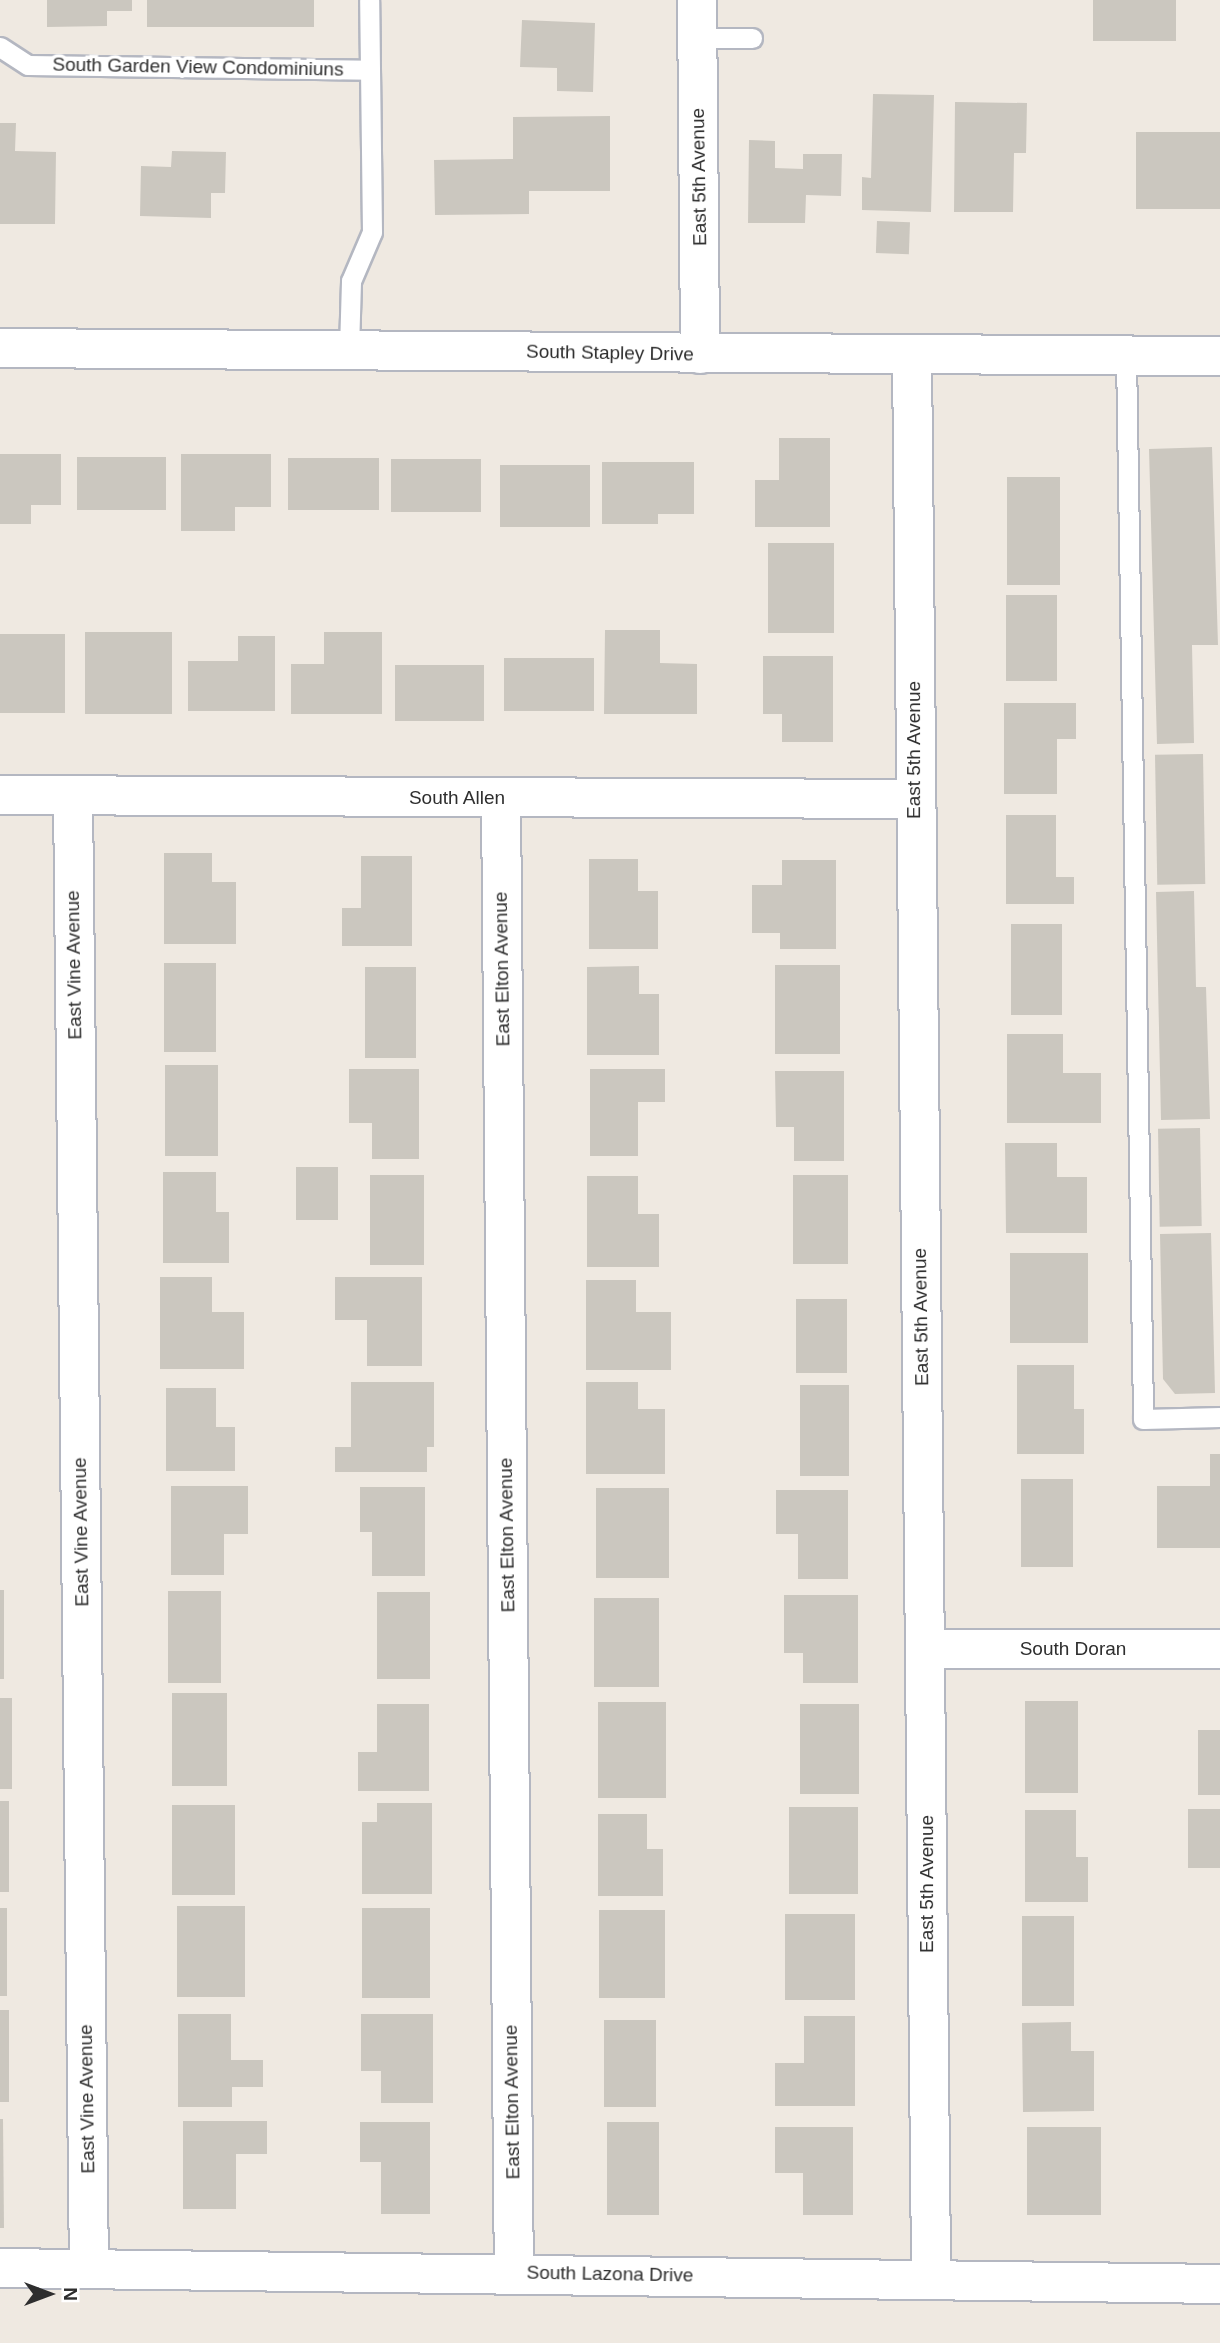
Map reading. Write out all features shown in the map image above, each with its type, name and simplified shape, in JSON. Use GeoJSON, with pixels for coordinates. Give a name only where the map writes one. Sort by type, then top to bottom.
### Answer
{"type":"FeatureCollection","features":[{"type":"Feature","properties":{"kind":"street","name":"East 5th Avenue"},"geometry":{"type":"LineString","coordinates":[[697,0],[700,355]]}},
{"type":"Feature","properties":{"kind":"street","name":"South Stapley Drive"},"geometry":{"type":"LineString","coordinates":[[0,348],[349,349],[700,355],[1220,356]]}},
{"type":"Feature","properties":{"kind":"street","name":"East 5th Avenue"},"geometry":{"type":"LineString","coordinates":[[912,355],[914,799],[931,2278]]}},
{"type":"Feature","properties":{"kind":"street","name":"South Allen"},"geometry":{"type":"LineString","coordinates":[[0,795],[914,799]]}},
{"type":"Feature","properties":{"kind":"street","name":"East Vine Avenue"},"geometry":{"type":"LineString","coordinates":[[73,795],[89,2269]]}},
{"type":"Feature","properties":{"kind":"street","name":"East Elton Avenue"},"geometry":{"type":"LineString","coordinates":[[501,798],[514,2273]]}},
{"type":"Feature","properties":{"kind":"street","name":"South Doran"},"geometry":{"type":"LineString","coordinates":[[925,1649],[1220,1649]]}},
{"type":"Feature","properties":{"kind":"street","name":"South Lazona Drive"},"geometry":{"type":"LineString","coordinates":[[0,2268],[931,2278],[1220,2284]]}},
{"type":"Feature","properties":{"kind":"lane"},"geometry":{"type":"LineString","coordinates":[[349,349],[351,281],[372,232],[369,0]]}},
{"type":"Feature","properties":{"kind":"lane"},"geometry":{"type":"LineString","coordinates":[[697,38],[752,38]]}},
{"type":"Feature","properties":{"kind":"lane","name":"South Garden View Condominiuns"},"geometry":{"type":"LineString","coordinates":[[0,47],[28,65],[369,70]]}},
{"type":"Feature","properties":{"kind":"lane"},"geometry":{"type":"LineString","coordinates":[[1126,355],[1143,1419],[1220,1418]]}},
{"type":"Feature","properties":{"kind":"building"},"geometry":{"type":"Polygon","coordinates":[[[47,0],[132,0],[132,11],[107,11],[107,26],[47,27],[47,0]]]}},
{"type":"Feature","properties":{"kind":"building"},"geometry":{"type":"Polygon","coordinates":[[[147,0],[314,0],[314,27],[147,27],[147,0]]]}},
{"type":"Feature","properties":{"kind":"building"},"geometry":{"type":"Polygon","coordinates":[[[1093,0],[1176,0],[1176,41],[1093,41],[1093,0]]]}},
{"type":"Feature","properties":{"kind":"building"},"geometry":{"type":"Polygon","coordinates":[[[522,20],[595,23],[593,92],[557,91],[557,68],[520,67],[522,20]]]}},
{"type":"Feature","properties":{"kind":"building"},"geometry":{"type":"Polygon","coordinates":[[[873,94],[934,95],[931,212],[862,210],[862,177],[871,178],[873,94]]]}},
{"type":"Feature","properties":{"kind":"building"},"geometry":{"type":"Polygon","coordinates":[[[955,102],[1027,103],[1026,153],[1014,153],[1013,212],[954,212],[955,102]]]}},
{"type":"Feature","properties":{"kind":"building"},"geometry":{"type":"Polygon","coordinates":[[[610,116],[610,191],[529,191],[529,214],[435,215],[434,160],[513,159],[513,117],[610,116]]]}},
{"type":"Feature","properties":{"kind":"building"},"geometry":{"type":"Polygon","coordinates":[[[0,123],[16,123],[15,151],[56,152],[55,224],[0,224],[0,123]]]}},
{"type":"Feature","properties":{"kind":"building"},"geometry":{"type":"Polygon","coordinates":[[[1136,132],[1220,132],[1220,209],[1136,209],[1136,132]]]}},
{"type":"Feature","properties":{"kind":"building"},"geometry":{"type":"Polygon","coordinates":[[[749,140],[775,141],[775,168],[803,169],[803,154],[842,154],[841,196],[806,195],[805,223],[748,223],[749,140]]]}},
{"type":"Feature","properties":{"kind":"building"},"geometry":{"type":"Polygon","coordinates":[[[172,151],[226,152],[225,193],[211,193],[211,218],[140,216],[141,166],[171,167],[172,151]]]}},
{"type":"Feature","properties":{"kind":"building"},"geometry":{"type":"Polygon","coordinates":[[[877,221],[910,222],[909,254],[876,253],[877,221]]]}},
{"type":"Feature","properties":{"kind":"building"},"geometry":{"type":"Polygon","coordinates":[[[779,438],[830,438],[830,527],[755,527],[755,480],[779,480],[779,438]]]}},
{"type":"Feature","properties":{"kind":"building"},"geometry":{"type":"Polygon","coordinates":[[[1212,447],[1218,645],[1192,645],[1194,743],[1157,744],[1149,449],[1212,447]]]}},
{"type":"Feature","properties":{"kind":"building"},"geometry":{"type":"Polygon","coordinates":[[[0,454],[61,454],[61,505],[31,505],[31,524],[0,524],[0,454]]]}},
{"type":"Feature","properties":{"kind":"building"},"geometry":{"type":"Polygon","coordinates":[[[181,454],[271,454],[271,507],[235,507],[235,531],[181,531],[181,454]]]}},
{"type":"Feature","properties":{"kind":"building"},"geometry":{"type":"Polygon","coordinates":[[[77,457],[166,457],[166,510],[77,510],[77,457]]]}},
{"type":"Feature","properties":{"kind":"building"},"geometry":{"type":"Polygon","coordinates":[[[288,458],[379,458],[379,510],[288,510],[288,458]]]}},
{"type":"Feature","properties":{"kind":"building"},"geometry":{"type":"Polygon","coordinates":[[[391,459],[481,459],[481,512],[391,512],[391,459]]]}},
{"type":"Feature","properties":{"kind":"building"},"geometry":{"type":"Polygon","coordinates":[[[602,462],[694,462],[694,514],[658,514],[658,524],[602,524],[602,462]]]}},
{"type":"Feature","properties":{"kind":"building"},"geometry":{"type":"Polygon","coordinates":[[[500,465],[590,465],[590,527],[500,527],[500,465]]]}},
{"type":"Feature","properties":{"kind":"building"},"geometry":{"type":"Polygon","coordinates":[[[1007,477],[1060,477],[1060,585],[1007,585],[1007,477]]]}},
{"type":"Feature","properties":{"kind":"building"},"geometry":{"type":"Polygon","coordinates":[[[768,543],[834,543],[834,633],[768,633],[768,543]]]}},
{"type":"Feature","properties":{"kind":"building"},"geometry":{"type":"Polygon","coordinates":[[[1006,595],[1057,595],[1057,681],[1006,681],[1006,595]]]}},
{"type":"Feature","properties":{"kind":"building"},"geometry":{"type":"Polygon","coordinates":[[[605,630],[660,630],[660,663],[697,664],[697,714],[604,714],[605,630]]]}},
{"type":"Feature","properties":{"kind":"building"},"geometry":{"type":"Polygon","coordinates":[[[85,632],[172,632],[172,714],[85,714],[85,632]]]}},
{"type":"Feature","properties":{"kind":"building"},"geometry":{"type":"Polygon","coordinates":[[[324,632],[382,632],[382,714],[291,714],[291,664],[324,664],[324,632]]]}},
{"type":"Feature","properties":{"kind":"building"},"geometry":{"type":"Polygon","coordinates":[[[0,634],[65,634],[65,713],[0,713],[0,634]]]}},
{"type":"Feature","properties":{"kind":"building"},"geometry":{"type":"Polygon","coordinates":[[[238,636],[275,636],[275,711],[188,711],[188,661],[238,661],[238,636]]]}},
{"type":"Feature","properties":{"kind":"building"},"geometry":{"type":"Polygon","coordinates":[[[763,656],[833,656],[833,742],[782,742],[782,714],[763,714],[763,656]]]}},
{"type":"Feature","properties":{"kind":"building"},"geometry":{"type":"Polygon","coordinates":[[[504,658],[594,658],[594,711],[504,711],[504,658]]]}},
{"type":"Feature","properties":{"kind":"building"},"geometry":{"type":"Polygon","coordinates":[[[395,665],[484,665],[484,721],[395,721],[395,665]]]}},
{"type":"Feature","properties":{"kind":"building"},"geometry":{"type":"Polygon","coordinates":[[[1004,703],[1076,703],[1076,739],[1057,739],[1057,794],[1004,794],[1004,703]]]}},
{"type":"Feature","properties":{"kind":"building"},"geometry":{"type":"Polygon","coordinates":[[[1203,754],[1205,884],[1157,885],[1155,755],[1203,754]]]}},
{"type":"Feature","properties":{"kind":"building"},"geometry":{"type":"Polygon","coordinates":[[[1006,815],[1056,815],[1056,877],[1074,877],[1074,904],[1006,904],[1006,815]]]}},
{"type":"Feature","properties":{"kind":"building"},"geometry":{"type":"Polygon","coordinates":[[[164,853],[212,853],[212,882],[236,882],[236,944],[164,944],[164,853]]]}},
{"type":"Feature","properties":{"kind":"building"},"geometry":{"type":"Polygon","coordinates":[[[361,856],[412,856],[412,946],[342,946],[342,908],[361,908],[361,856]]]}},
{"type":"Feature","properties":{"kind":"building"},"geometry":{"type":"Polygon","coordinates":[[[589,859],[638,859],[638,891],[658,891],[658,949],[589,949],[589,859]]]}},
{"type":"Feature","properties":{"kind":"building"},"geometry":{"type":"Polygon","coordinates":[[[782,860],[836,860],[836,949],[780,949],[780,933],[752,933],[752,885],[782,885],[782,860]]]}},
{"type":"Feature","properties":{"kind":"building"},"geometry":{"type":"Polygon","coordinates":[[[1194,891],[1196,987],[1206,987],[1210,1119],[1161,1120],[1156,892],[1194,891]]]}},
{"type":"Feature","properties":{"kind":"building"},"geometry":{"type":"Polygon","coordinates":[[[1011,924],[1062,924],[1062,1015],[1011,1015],[1011,924]]]}},
{"type":"Feature","properties":{"kind":"building"},"geometry":{"type":"Polygon","coordinates":[[[164,963],[216,963],[216,1052],[164,1052],[164,963]]]}},
{"type":"Feature","properties":{"kind":"building"},"geometry":{"type":"Polygon","coordinates":[[[775,965],[840,965],[840,1054],[775,1054],[775,965]]]}},
{"type":"Feature","properties":{"kind":"building"},"geometry":{"type":"Polygon","coordinates":[[[639,966],[639,994],[659,994],[659,1055],[587,1055],[587,967],[639,966]]]}},
{"type":"Feature","properties":{"kind":"building"},"geometry":{"type":"Polygon","coordinates":[[[365,967],[416,967],[416,1058],[365,1058],[365,967]]]}},
{"type":"Feature","properties":{"kind":"building"},"geometry":{"type":"Polygon","coordinates":[[[1007,1034],[1063,1034],[1063,1073],[1101,1073],[1101,1123],[1007,1123],[1007,1034]]]}},
{"type":"Feature","properties":{"kind":"building"},"geometry":{"type":"Polygon","coordinates":[[[165,1065],[218,1065],[218,1156],[165,1156],[165,1065]]]}},
{"type":"Feature","properties":{"kind":"building"},"geometry":{"type":"Polygon","coordinates":[[[349,1069],[419,1069],[419,1159],[372,1159],[372,1123],[349,1123],[349,1069]]]}},
{"type":"Feature","properties":{"kind":"building"},"geometry":{"type":"Polygon","coordinates":[[[590,1069],[665,1069],[665,1102],[638,1102],[638,1156],[590,1156],[590,1069]]]}},
{"type":"Feature","properties":{"kind":"building"},"geometry":{"type":"Polygon","coordinates":[[[775,1071],[844,1071],[844,1161],[794,1161],[794,1127],[776,1127],[775,1071]]]}},
{"type":"Feature","properties":{"kind":"building"},"geometry":{"type":"Polygon","coordinates":[[[1200,1128],[1202,1226],[1160,1227],[1158,1129],[1200,1128]]]}},
{"type":"Feature","properties":{"kind":"building"},"geometry":{"type":"Polygon","coordinates":[[[1005,1143],[1057,1143],[1057,1177],[1087,1177],[1087,1233],[1006,1233],[1005,1143]]]}},
{"type":"Feature","properties":{"kind":"building"},"geometry":{"type":"Polygon","coordinates":[[[296,1167],[338,1167],[338,1220],[296,1220],[296,1167]]]}},
{"type":"Feature","properties":{"kind":"building"},"geometry":{"type":"Polygon","coordinates":[[[163,1172],[216,1172],[216,1212],[229,1212],[229,1263],[163,1263],[163,1172]]]}},
{"type":"Feature","properties":{"kind":"building"},"geometry":{"type":"Polygon","coordinates":[[[370,1175],[424,1175],[424,1265],[370,1265],[370,1175]]]}},
{"type":"Feature","properties":{"kind":"building"},"geometry":{"type":"Polygon","coordinates":[[[793,1175],[848,1175],[848,1264],[793,1264],[793,1175]]]}},
{"type":"Feature","properties":{"kind":"building"},"geometry":{"type":"Polygon","coordinates":[[[587,1176],[638,1176],[638,1214],[659,1214],[659,1267],[587,1267],[587,1176]]]}},
{"type":"Feature","properties":{"kind":"building"},"geometry":{"type":"Polygon","coordinates":[[[1211,1233],[1215,1393],[1175,1394],[1163,1379],[1160,1234],[1211,1233]]]}},
{"type":"Feature","properties":{"kind":"building"},"geometry":{"type":"Polygon","coordinates":[[[1010,1253],[1088,1253],[1088,1343],[1010,1343],[1010,1253]]]}},
{"type":"Feature","properties":{"kind":"building"},"geometry":{"type":"Polygon","coordinates":[[[160,1277],[212,1277],[212,1312],[244,1312],[244,1369],[160,1369],[160,1277]]]}},
{"type":"Feature","properties":{"kind":"building"},"geometry":{"type":"Polygon","coordinates":[[[335,1277],[422,1277],[422,1366],[367,1366],[367,1320],[335,1320],[335,1277]]]}},
{"type":"Feature","properties":{"kind":"building"},"geometry":{"type":"Polygon","coordinates":[[[586,1280],[636,1280],[636,1312],[671,1312],[671,1370],[586,1370],[586,1280]]]}},
{"type":"Feature","properties":{"kind":"building"},"geometry":{"type":"Polygon","coordinates":[[[796,1299],[847,1299],[847,1373],[796,1373],[796,1299]]]}},
{"type":"Feature","properties":{"kind":"building"},"geometry":{"type":"Polygon","coordinates":[[[1017,1365],[1074,1365],[1074,1409],[1084,1409],[1084,1454],[1017,1454],[1017,1365]]]}},
{"type":"Feature","properties":{"kind":"building"},"geometry":{"type":"Polygon","coordinates":[[[351,1382],[434,1382],[434,1447],[427,1447],[427,1472],[335,1472],[335,1447],[351,1447],[351,1382]]]}},
{"type":"Feature","properties":{"kind":"building"},"geometry":{"type":"Polygon","coordinates":[[[586,1382],[638,1382],[638,1409],[665,1409],[665,1474],[586,1474],[586,1382]]]}},
{"type":"Feature","properties":{"kind":"building"},"geometry":{"type":"Polygon","coordinates":[[[800,1385],[849,1385],[849,1476],[800,1476],[800,1385]]]}},
{"type":"Feature","properties":{"kind":"building"},"geometry":{"type":"Polygon","coordinates":[[[166,1388],[216,1388],[216,1427],[235,1427],[235,1471],[166,1471],[166,1388]]]}},
{"type":"Feature","properties":{"kind":"building"},"geometry":{"type":"Polygon","coordinates":[[[1210,1454],[1220,1454],[1220,1548],[1157,1548],[1157,1486],[1210,1486],[1210,1454]]]}},
{"type":"Feature","properties":{"kind":"building"},"geometry":{"type":"Polygon","coordinates":[[[1021,1479],[1073,1479],[1073,1567],[1021,1567],[1021,1479]]]}},
{"type":"Feature","properties":{"kind":"building"},"geometry":{"type":"Polygon","coordinates":[[[171,1486],[248,1486],[248,1534],[224,1534],[224,1575],[171,1575],[171,1486]]]}},
{"type":"Feature","properties":{"kind":"building"},"geometry":{"type":"Polygon","coordinates":[[[360,1487],[425,1487],[425,1576],[372,1576],[372,1532],[360,1532],[360,1487]]]}},
{"type":"Feature","properties":{"kind":"building"},"geometry":{"type":"Polygon","coordinates":[[[596,1488],[669,1488],[669,1578],[596,1578],[596,1488]]]}},
{"type":"Feature","properties":{"kind":"building"},"geometry":{"type":"Polygon","coordinates":[[[776,1490],[848,1490],[848,1579],[798,1579],[798,1534],[776,1534],[776,1490]]]}},
{"type":"Feature","properties":{"kind":"building"},"geometry":{"type":"Polygon","coordinates":[[[0,1590],[4,1590],[4,1679],[0,1679],[0,1590]]]}},
{"type":"Feature","properties":{"kind":"building"},"geometry":{"type":"Polygon","coordinates":[[[168,1591],[221,1591],[221,1683],[168,1683],[168,1591]]]}},
{"type":"Feature","properties":{"kind":"building"},"geometry":{"type":"Polygon","coordinates":[[[377,1592],[430,1592],[430,1679],[377,1679],[377,1592]]]}},
{"type":"Feature","properties":{"kind":"building"},"geometry":{"type":"Polygon","coordinates":[[[784,1595],[858,1595],[858,1683],[803,1683],[803,1653],[784,1653],[784,1595]]]}},
{"type":"Feature","properties":{"kind":"building"},"geometry":{"type":"Polygon","coordinates":[[[594,1598],[659,1598],[659,1687],[594,1687],[594,1598]]]}},
{"type":"Feature","properties":{"kind":"building"},"geometry":{"type":"Polygon","coordinates":[[[172,1693],[227,1693],[227,1786],[172,1786],[172,1693]]]}},
{"type":"Feature","properties":{"kind":"building"},"geometry":{"type":"Polygon","coordinates":[[[0,1698],[12,1698],[12,1789],[0,1789],[0,1698]]]}},
{"type":"Feature","properties":{"kind":"building"},"geometry":{"type":"Polygon","coordinates":[[[1025,1701],[1078,1701],[1078,1793],[1025,1793],[1025,1701]]]}},
{"type":"Feature","properties":{"kind":"building"},"geometry":{"type":"Polygon","coordinates":[[[598,1702],[666,1702],[666,1798],[598,1798],[598,1702]]]}},
{"type":"Feature","properties":{"kind":"building"},"geometry":{"type":"Polygon","coordinates":[[[377,1704],[429,1704],[429,1791],[358,1791],[358,1752],[377,1752],[377,1704]]]}},
{"type":"Feature","properties":{"kind":"building"},"geometry":{"type":"Polygon","coordinates":[[[800,1704],[859,1704],[859,1794],[800,1794],[800,1704]]]}},
{"type":"Feature","properties":{"kind":"building"},"geometry":{"type":"Polygon","coordinates":[[[1198,1730],[1220,1730],[1220,1795],[1198,1795],[1198,1730]]]}},
{"type":"Feature","properties":{"kind":"building"},"geometry":{"type":"Polygon","coordinates":[[[0,1801],[9,1801],[9,1892],[0,1892],[0,1801]]]}},
{"type":"Feature","properties":{"kind":"building"},"geometry":{"type":"Polygon","coordinates":[[[377,1803],[432,1803],[432,1894],[362,1894],[362,1822],[377,1822],[377,1803]]]}},
{"type":"Feature","properties":{"kind":"building"},"geometry":{"type":"Polygon","coordinates":[[[172,1805],[235,1805],[235,1895],[172,1895],[172,1805]]]}},
{"type":"Feature","properties":{"kind":"building"},"geometry":{"type":"Polygon","coordinates":[[[789,1807],[858,1807],[858,1894],[789,1894],[789,1807]]]}},
{"type":"Feature","properties":{"kind":"building"},"geometry":{"type":"Polygon","coordinates":[[[1188,1809],[1220,1809],[1220,1868],[1188,1868],[1188,1809]]]}},
{"type":"Feature","properties":{"kind":"building"},"geometry":{"type":"Polygon","coordinates":[[[1025,1810],[1076,1810],[1076,1857],[1088,1857],[1088,1902],[1025,1902],[1025,1810]]]}},
{"type":"Feature","properties":{"kind":"building"},"geometry":{"type":"Polygon","coordinates":[[[598,1814],[647,1814],[647,1849],[663,1849],[663,1896],[598,1896],[598,1814]]]}},
{"type":"Feature","properties":{"kind":"building"},"geometry":{"type":"Polygon","coordinates":[[[177,1906],[245,1906],[245,1997],[177,1997],[177,1906]]]}},
{"type":"Feature","properties":{"kind":"building"},"geometry":{"type":"Polygon","coordinates":[[[0,1908],[7,1908],[7,1996],[0,1996],[0,1908]]]}},
{"type":"Feature","properties":{"kind":"building"},"geometry":{"type":"Polygon","coordinates":[[[362,1908],[430,1908],[430,1998],[362,1998],[362,1908]]]}},
{"type":"Feature","properties":{"kind":"building"},"geometry":{"type":"Polygon","coordinates":[[[599,1910],[665,1910],[665,1998],[599,1998],[599,1910]]]}},
{"type":"Feature","properties":{"kind":"building"},"geometry":{"type":"Polygon","coordinates":[[[785,1914],[855,1914],[855,2000],[785,2000],[785,1914]]]}},
{"type":"Feature","properties":{"kind":"building"},"geometry":{"type":"Polygon","coordinates":[[[1022,1916],[1074,1916],[1074,2006],[1022,2006],[1022,1916]]]}},
{"type":"Feature","properties":{"kind":"building"},"geometry":{"type":"Polygon","coordinates":[[[0,2010],[9,2010],[9,2102],[0,2102],[0,2010]]]}},
{"type":"Feature","properties":{"kind":"building"},"geometry":{"type":"Polygon","coordinates":[[[178,2014],[231,2014],[231,2060],[263,2060],[263,2087],[232,2087],[232,2107],[178,2107],[178,2014]]]}},
{"type":"Feature","properties":{"kind":"building"},"geometry":{"type":"Polygon","coordinates":[[[361,2014],[433,2014],[433,2103],[381,2103],[381,2071],[361,2071],[361,2014]]]}},
{"type":"Feature","properties":{"kind":"building"},"geometry":{"type":"Polygon","coordinates":[[[804,2016],[855,2016],[855,2106],[775,2106],[775,2063],[804,2063],[804,2016]]]}},
{"type":"Feature","properties":{"kind":"building"},"geometry":{"type":"Polygon","coordinates":[[[604,2020],[656,2020],[656,2107],[604,2107],[604,2020]]]}},
{"type":"Feature","properties":{"kind":"building"},"geometry":{"type":"Polygon","coordinates":[[[1071,2022],[1071,2051],[1094,2051],[1094,2111],[1023,2112],[1022,2023],[1071,2022]]]}},
{"type":"Feature","properties":{"kind":"building"},"geometry":{"type":"Polygon","coordinates":[[[0,2119],[3,2119],[4,2228],[0,2228],[0,2119]]]}},
{"type":"Feature","properties":{"kind":"building"},"geometry":{"type":"Polygon","coordinates":[[[183,2121],[267,2121],[267,2154],[236,2154],[236,2209],[183,2209],[183,2121]]]}},
{"type":"Feature","properties":{"kind":"building"},"geometry":{"type":"Polygon","coordinates":[[[360,2122],[430,2122],[430,2214],[381,2214],[381,2162],[360,2162],[360,2122]]]}},
{"type":"Feature","properties":{"kind":"building"},"geometry":{"type":"Polygon","coordinates":[[[607,2122],[659,2122],[659,2215],[607,2215],[607,2122]]]}},
{"type":"Feature","properties":{"kind":"building"},"geometry":{"type":"Polygon","coordinates":[[[775,2127],[853,2127],[853,2215],[803,2215],[803,2173],[775,2173],[775,2127]]]}},
{"type":"Feature","properties":{"kind":"building"},"geometry":{"type":"Polygon","coordinates":[[[1027,2127],[1101,2127],[1101,2215],[1027,2215],[1027,2127]]]}}]}
